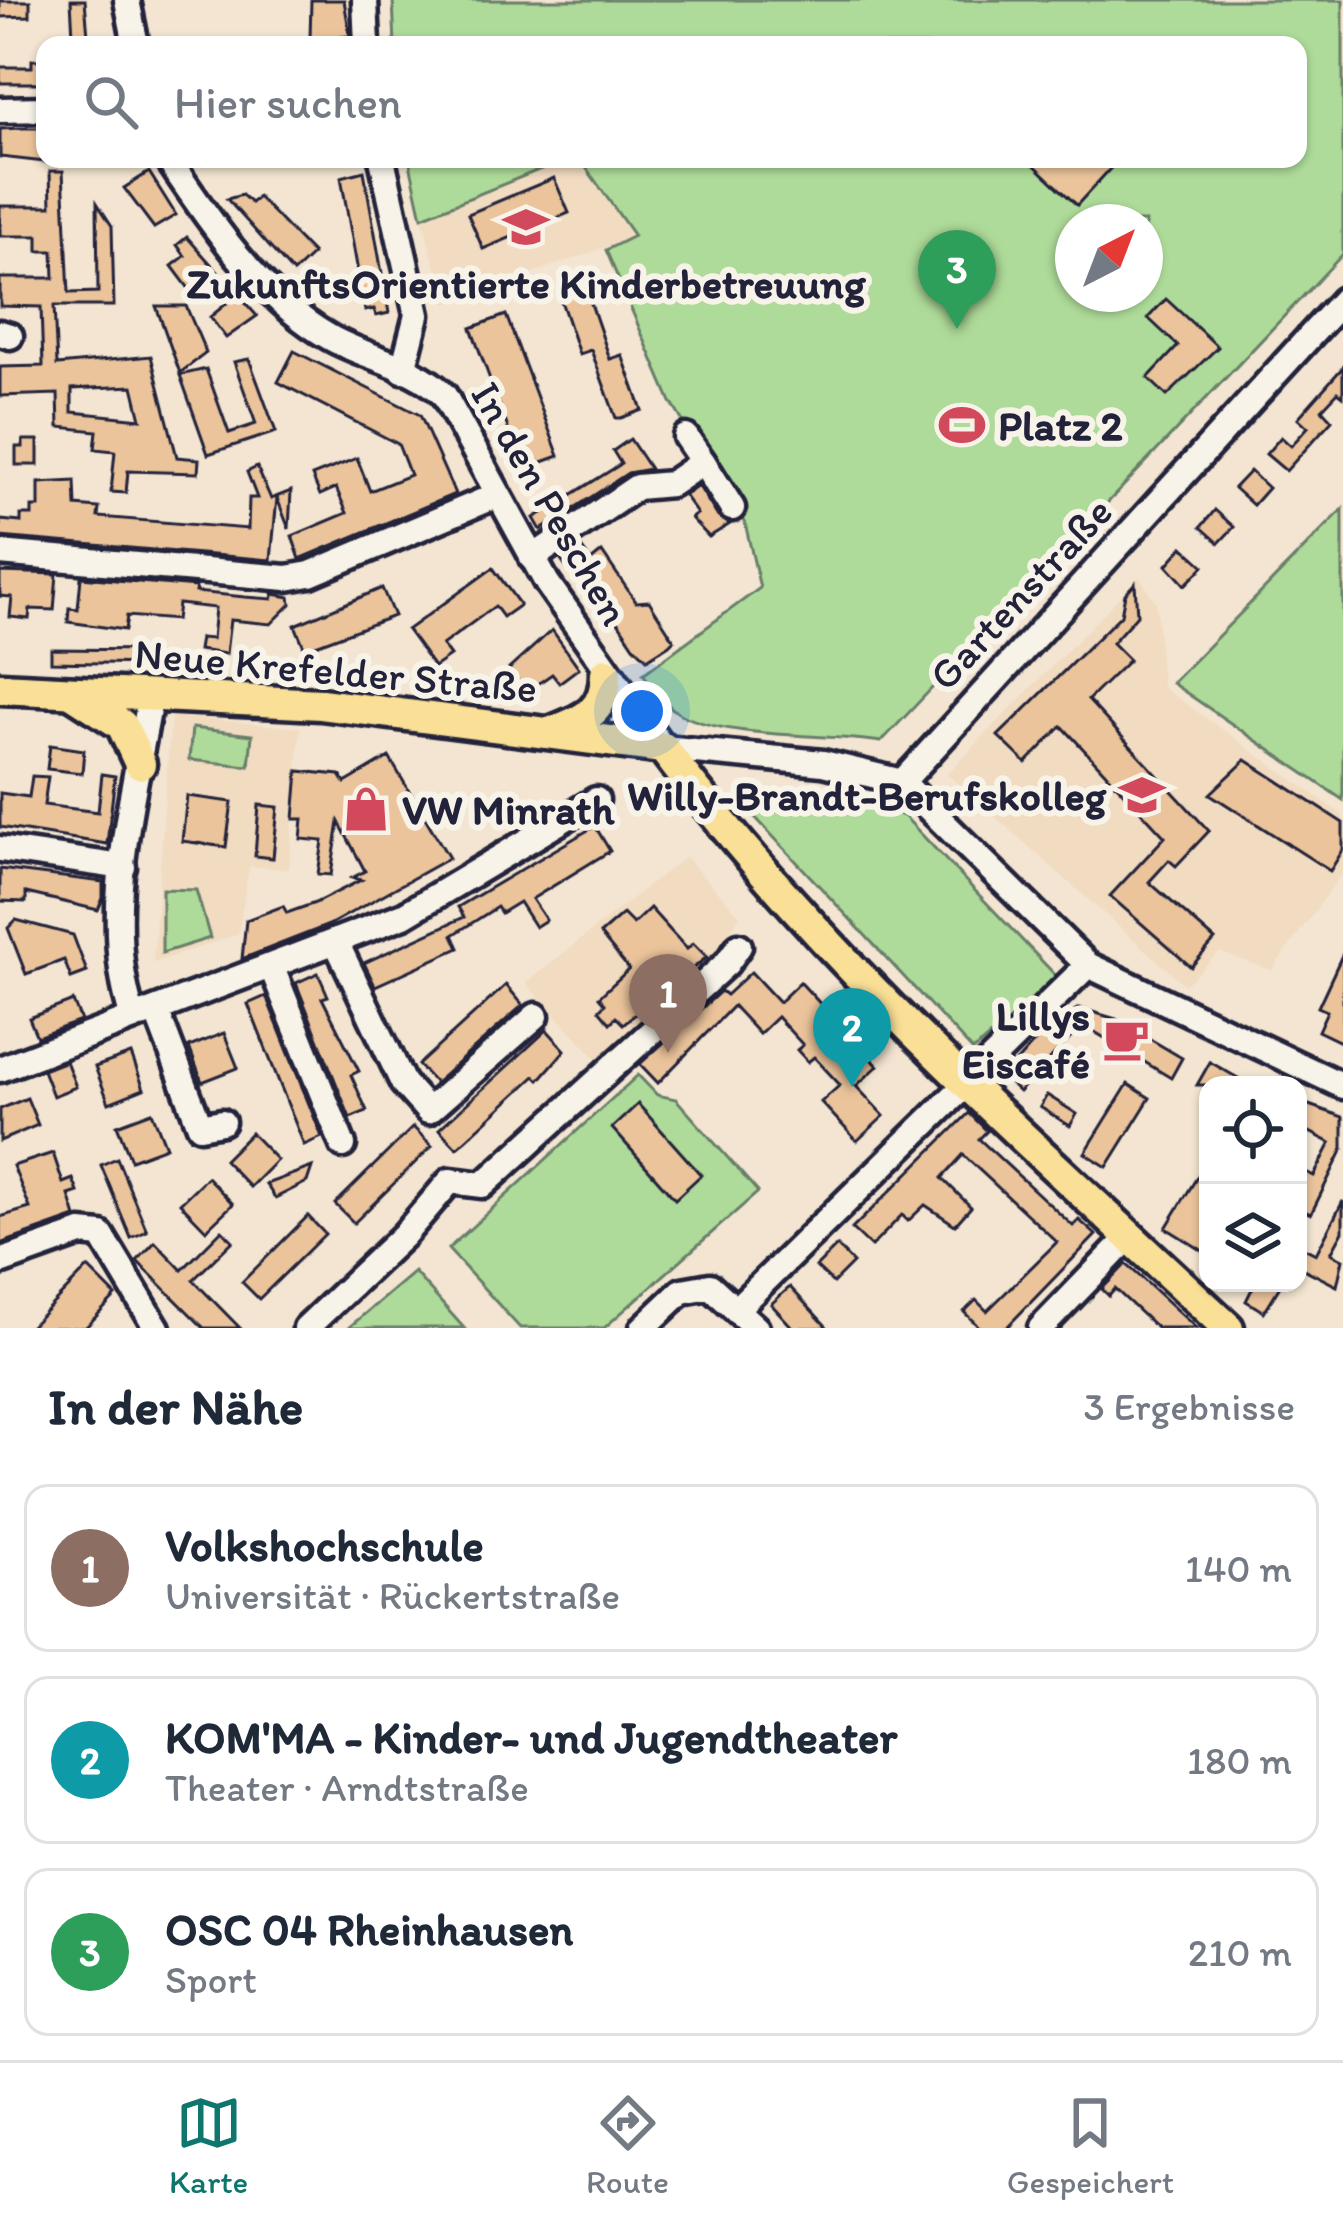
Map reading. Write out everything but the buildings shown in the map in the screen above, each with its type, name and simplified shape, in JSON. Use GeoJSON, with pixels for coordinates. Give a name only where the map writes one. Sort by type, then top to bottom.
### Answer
{"type":"FeatureCollection","features":[{"type":"Feature","properties":{"kind":"main road"},"geometry":{"type":"LineString","coordinates":[[552,732],[596,711],[606,673]]}},
{"type":"Feature","properties":{"kind":"main road","name":"Neue Krefelder Straße"},"geometry":{"type":"LineString","coordinates":[[0,688],[321,704],[663,748]]}},
{"type":"Feature","properties":{"kind":"main road"},"geometry":{"type":"LineString","coordinates":[[66,689],[122,725],[140,764]]}},
{"type":"Feature","properties":{"kind":"main road"},"geometry":{"type":"LineString","coordinates":[[663,748],[801,916],[964,1081],[1228,1328]]}},
{"type":"Feature","properties":{"kind":"street"},"geometry":{"type":"LineString","coordinates":[[127,0],[134,36]]}},
{"type":"Feature","properties":{"kind":"street"},"geometry":{"type":"LineString","coordinates":[[365,0],[367,36]]}},
{"type":"Feature","properties":{"kind":"street"},"geometry":{"type":"LineString","coordinates":[[0,110],[36,110]]}},
{"type":"Feature","properties":{"kind":"street","name":"In den Peschen"},"geometry":{"type":"LineString","coordinates":[[174,168],[201,209],[290,308],[323,334],[403,370],[444,395],[532,557],[606,673],[663,748]]}},
{"type":"Feature","properties":{"kind":"street"},"geometry":{"type":"LineString","coordinates":[[384,168],[416,315],[403,370]]}},
{"type":"Feature","properties":{"kind":"street","name":"Gartenstraße"},"geometry":{"type":"LineString","coordinates":[[902,782],[916,761],[1343,300]]}},
{"type":"Feature","properties":{"kind":"street"},"geometry":{"type":"LineString","coordinates":[[686,437],[732,508]]}},
{"type":"Feature","properties":{"kind":"street"},"geometry":{"type":"LineString","coordinates":[[532,557],[637,487],[671,484],[703,462]]}},
{"type":"Feature","properties":{"kind":"street"},"geometry":{"type":"LineString","coordinates":[[0,553],[287,578],[310,574],[495,496]]}},
{"type":"Feature","properties":{"kind":"street"},"geometry":{"type":"LineString","coordinates":[[151,693],[123,867],[118,975],[144,1014],[200,1126],[222,1122]]}},
{"type":"Feature","properties":{"kind":"street"},"geometry":{"type":"LineString","coordinates":[[663,748],[823,764],[902,782],[1088,965],[1343,1086]]}},
{"type":"Feature","properties":{"kind":"street"},"geometry":{"type":"LineString","coordinates":[[0,1069],[272,968],[423,905],[596,800]]}},
{"type":"Feature","properties":{"kind":"street"},"geometry":{"type":"LineString","coordinates":[[0,849],[123,867]]}},
{"type":"Feature","properties":{"kind":"street"},"geometry":{"type":"LineString","coordinates":[[336,942],[403,1083],[428,1111],[536,1016]]}},
{"type":"Feature","properties":{"kind":"street"},"geometry":{"type":"LineString","coordinates":[[306,1328],[389,1250],[450,1180],[483,1185],[728,963],[739,946]]}},
{"type":"Feature","properties":{"kind":"street"},"geometry":{"type":"LineString","coordinates":[[737,1308],[964,1081],[1088,965]]}},
{"type":"Feature","properties":{"kind":"street"},"geometry":{"type":"LineString","coordinates":[[272,968],[343,1145]]}},
{"type":"Feature","properties":{"kind":"street"},"geometry":{"type":"LineString","coordinates":[[0,1262],[81,1233],[101,1235],[157,1328]]}},
{"type":"Feature","properties":{"kind":"street"},"geometry":{"type":"LineString","coordinates":[[1040,1328],[1130,1236]]}},
{"type":"Feature","properties":{"kind":"street"},"geometry":{"type":"LineString","coordinates":[[643,1328],[682,1291],[710,1286],[756,1328]]}},
{"type":"Feature","properties":{"kind":"shaded area","name":"ZukunftsOrientierte Kinderbetreuung"},"geometry":{"type":"Polygon","coordinates":[[[544,168],[586,168],[634,237],[446,304],[422,217],[544,168]]]}},
{"type":"Feature","properties":{"kind":"shaded area","name":"Willy-Brandt-Berufskolleg"},"geometry":{"type":"Polygon","coordinates":[[[1139,577],[1156,602],[1162,687],[1343,815],[1343,872],[1272,970],[1219,952],[1185,985],[947,774],[1139,577]]]}},
{"type":"Feature","properties":{"kind":"shaded area"},"geometry":{"type":"Polygon","coordinates":[[[171,716],[300,728],[289,869],[249,866],[238,934],[153,963],[171,716]]]}},
{"type":"Feature","properties":{"kind":"shaded area"},"geometry":{"type":"Polygon","coordinates":[[[685,857],[740,915],[713,958],[600,1062],[526,983],[685,857]]]}},
{"type":"Feature","properties":{"kind":"green space"},"geometry":{"type":"Polygon","coordinates":[[[393,0],[1343,0],[1343,254],[881,742],[751,732],[702,723],[676,712],[643,674],[760,588],[745,523],[671,402],[606,250],[634,236],[586,168],[1307,168],[1307,36],[395,36],[393,0]]]}},
{"type":"Feature","properties":{"kind":"green space"},"geometry":{"type":"Polygon","coordinates":[[[411,168],[544,168],[422,217],[411,168]]]}},
{"type":"Feature","properties":{"kind":"green space"},"geometry":{"type":"Polygon","coordinates":[[[1343,509],[1343,800],[1172,683],[1343,509]]]}},
{"type":"Feature","properties":{"kind":"green space"},"geometry":{"type":"Polygon","coordinates":[[[192,728],[252,735],[249,766],[189,760],[192,728]]]}},
{"type":"Feature","properties":{"kind":"green space"},"geometry":{"type":"Polygon","coordinates":[[[867,799],[905,817],[1058,978],[973,1051],[754,816],[766,807],[867,799]]]}},
{"type":"Feature","properties":{"kind":"green space"},"geometry":{"type":"Polygon","coordinates":[[[162,889],[196,890],[210,938],[162,953],[162,889]]]}},
{"type":"Feature","properties":{"kind":"green space"},"geometry":{"type":"Polygon","coordinates":[[[638,1075],[657,1095],[676,1099],[758,1192],[604,1328],[520,1328],[448,1249],[638,1075]]]}},
{"type":"Feature","properties":{"kind":"green space"},"geometry":{"type":"Polygon","coordinates":[[[414,1272],[464,1328],[348,1328],[414,1272]]]}},
{"type":"Feature","properties":{"kind":"place","name":"ZukunftsOrientierte Kinderbetreuung"},"geometry":{"type":"Point","coordinates":[526,227]}},
{"type":"Feature","properties":{"kind":"place","name":"OSC 04 Rheinhausen"},"geometry":{"type":"Point","coordinates":[957,329]}},
{"type":"Feature","properties":{"kind":"place","name":"Platz 2"},"geometry":{"type":"Point","coordinates":[962,425]}},
{"type":"Feature","properties":{"kind":"place","name":"Willy-Brandt-Berufskolleg"},"geometry":{"type":"Point","coordinates":[1142,795]}},
{"type":"Feature","properties":{"kind":"place","name":"VW Minrath"},"geometry":{"type":"Point","coordinates":[366,809]}},
{"type":"Feature","properties":{"kind":"place","name":"Lillys Eiscafé"},"geometry":{"type":"Point","coordinates":[1126,1039]}},
{"type":"Feature","properties":{"kind":"place","name":"Volkshochschule"},"geometry":{"type":"Point","coordinates":[668,1053]}},
{"type":"Feature","properties":{"kind":"place","name":"KOM'MA - Kinder- und Jugendtheater"},"geometry":{"type":"Point","coordinates":[852,1087]}}]}
